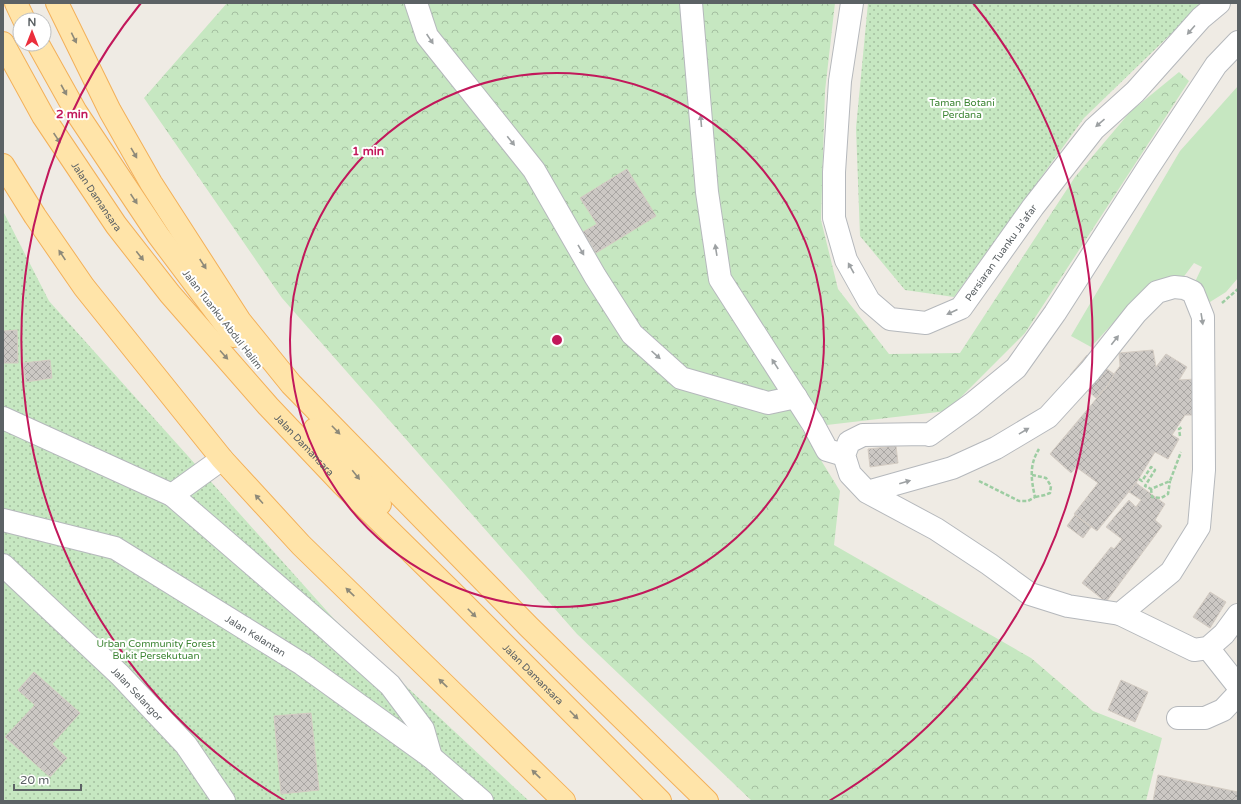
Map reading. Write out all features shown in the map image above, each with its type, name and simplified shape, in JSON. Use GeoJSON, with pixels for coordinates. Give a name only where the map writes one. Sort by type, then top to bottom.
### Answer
{"type":"FeatureCollection","features":[{"type":"Feature","properties":{"kind":"main road"},"geometry":{"type":"LineString","coordinates":[[57,3],[110,111],[151,182],[240,321],[291,384],[524,621],[707,801]]}},
{"type":"Feature","properties":{"kind":"main road","name":"Jalan Damansara"},"geometry":{"type":"LineString","coordinates":[[3,43],[42,116],[116,225],[170,294],[268,406],[342,484],[660,801]]}},
{"type":"Feature","properties":{"kind":"main road","name":"Jalan Tuanku Abdul Halim"},"geometry":{"type":"LineString","coordinates":[[42,52],[76,112],[158,235],[246,352],[352,470],[451,591]]}},
{"type":"Feature","properties":{"kind":"main road"},"geometry":{"type":"LineString","coordinates":[[3,165],[35,216],[84,287],[222,459],[301,545],[564,801]]}},
{"type":"Feature","properties":{"kind":"street"},"geometry":{"type":"LineString","coordinates":[[416,3],[427,36],[534,170],[595,276],[632,334],[681,378],[768,403],[796,397]]}},
{"type":"Feature","properties":{"kind":"street"},"geometry":{"type":"LineString","coordinates":[[691,3],[707,192],[720,279],[813,424],[827,450],[844,455]]}},
{"type":"Feature","properties":{"kind":"street","name":"Persiaran Tuanku Ja'afar"},"geometry":{"type":"LineString","coordinates":[[852,3],[840,80],[834,172],[834,218],[846,260],[869,301],[890,319],[926,323],[961,308],[1033,207],[1094,129],[1135,92],[1201,18],[1219,3]]}},
{"type":"Feature","properties":{"kind":"street"},"geometry":{"type":"LineString","coordinates":[[1238,42],[1216,65],[1055,313],[1016,368],[972,404],[929,435],[863,434],[848,442],[844,455],[850,474],[868,492],[936,529],[989,564],[1030,594],[1068,606],[1120,614],[1194,650],[1208,648],[1224,634],[1238,615]]}},
{"type":"Feature","properties":{"kind":"street"},"geometry":{"type":"LineString","coordinates":[[868,492],[952,468],[996,448],[1048,417],[1090,371],[1136,313],[1157,292],[1174,287],[1184,288],[1193,292],[1203,317],[1204,470],[1199,527],[1171,572],[1120,614]]}},
{"type":"Feature","properties":{"kind":"street"},"geometry":{"type":"LineString","coordinates":[[3,418],[172,495],[390,685],[423,729],[431,757]]}},
{"type":"Feature","properties":{"kind":"street"},"geometry":{"type":"LineString","coordinates":[[172,495],[222,459]]}},
{"type":"Feature","properties":{"kind":"street","name":"Jalan Kelantan"},"geometry":{"type":"LineString","coordinates":[[3,520],[115,548],[302,664],[431,757],[482,801]]}},
{"type":"Feature","properties":{"kind":"street","name":"Jalan Selangor"},"geometry":{"type":"LineString","coordinates":[[3,565],[120,675],[186,745],[224,801]]}},
{"type":"Feature","properties":{"kind":"street"},"geometry":{"type":"LineString","coordinates":[[1208,648],[1238,686]]}},
{"type":"Feature","properties":{"kind":"street"},"geometry":{"type":"LineString","coordinates":[[1178,718],[1205,718],[1222,710],[1238,694]]}},
{"type":"Feature","properties":{"kind":"path"},"geometry":{"type":"LineString","coordinates":[[1180,438],[1179,429],[1189,423],[1204,424]]}},
{"type":"Feature","properties":{"kind":"path"},"geometry":{"type":"LineString","coordinates":[[1035,497],[1031,482],[1034,458],[1042,445]]}},
{"type":"Feature","properties":{"kind":"path"},"geometry":{"type":"LineString","coordinates":[[1151,489],[1152,497],[1161,498],[1168,494],[1170,481],[1181,452],[1181,445]]}},
{"type":"Feature","properties":{"kind":"path"},"geometry":{"type":"LineString","coordinates":[[1139,479],[1142,481],[1151,467],[1155,470],[1145,486],[1151,489],[1170,481]]}},
{"type":"Feature","properties":{"kind":"path"},"geometry":{"type":"LineString","coordinates":[[952,468],[1019,501],[1028,501],[1050,492],[1051,486],[1046,478],[1032,475]]}},
{"type":"Feature","properties":{"kind":"green space"},"geometry":{"type":"Polygon","coordinates":[[[227,3],[835,3],[825,91],[821,220],[838,289],[889,354],[960,353],[1075,177],[1130,112],[1179,72],[1189,81],[1025,333],[947,411],[801,428],[840,491],[834,545],[1031,658],[1093,711],[1162,738],[1146,801],[752,801],[577,634],[282,298],[144,98],[227,3]]]}},
{"type":"Feature","properties":{"kind":"green space","name":"Taman Botani Perdana"},"geometry":{"type":"Polygon","coordinates":[[[868,3],[1203,3],[1084,118],[954,297],[905,290],[860,236],[856,128],[868,3]]]}},
{"type":"Feature","properties":{"kind":"green space"},"geometry":{"type":"Polygon","coordinates":[[[1238,86],[1238,278],[1226,292],[1210,302],[1194,284],[1202,267],[1194,263],[1182,279],[1163,278],[1135,299],[1091,347],[1071,336],[1180,151],[1238,86]]]}},
{"type":"Feature","properties":{"kind":"green space","name":"Urban Community Forest Bukit Persekutuan"},"geometry":{"type":"Polygon","coordinates":[[[3,211],[49,301],[334,619],[529,801],[3,801],[3,211]]]}},
{"type":"Feature","properties":{"kind":"building"},"geometry":{"type":"Polygon","coordinates":[[[627,169],[656,216],[596,253],[583,232],[597,224],[580,198],[627,169]]]}},
{"type":"Feature","properties":{"kind":"building"},"geometry":{"type":"Polygon","coordinates":[[[17,330],[18,363],[3,363],[3,331],[17,330]]]}},
{"type":"Feature","properties":{"kind":"building"},"geometry":{"type":"Polygon","coordinates":[[[1153,350],[1156,367],[1166,354],[1187,367],[1179,380],[1196,379],[1197,415],[1185,415],[1172,435],[1179,439],[1168,459],[1155,452],[1136,483],[1097,531],[1074,514],[1098,483],[1076,467],[1071,473],[1050,454],[1108,385],[1120,366],[1119,353],[1153,350]]]}},
{"type":"Feature","properties":{"kind":"building"},"geometry":{"type":"Polygon","coordinates":[[[1087,355],[1114,374],[1108,385],[1096,398],[1070,375],[1087,355]]]}},
{"type":"Feature","properties":{"kind":"building"},"geometry":{"type":"Polygon","coordinates":[[[50,360],[52,378],[26,382],[23,363],[50,360]]]}},
{"type":"Feature","properties":{"kind":"building"},"geometry":{"type":"Polygon","coordinates":[[[896,446],[898,463],[870,467],[868,449],[896,446]]]}},
{"type":"Feature","properties":{"kind":"building"},"geometry":{"type":"Polygon","coordinates":[[[1136,483],[1165,504],[1155,520],[1162,526],[1106,602],[1082,583],[1111,547],[1114,549],[1122,539],[1106,527],[1129,500],[1136,507],[1141,500],[1129,492],[1136,483]]]}},
{"type":"Feature","properties":{"kind":"building"},"geometry":{"type":"Polygon","coordinates":[[[1075,515],[1091,527],[1083,538],[1067,526],[1075,515]]]}},
{"type":"Feature","properties":{"kind":"building"},"geometry":{"type":"Polygon","coordinates":[[[1210,592],[1226,602],[1210,628],[1193,617],[1210,592]]]}},
{"type":"Feature","properties":{"kind":"building"},"geometry":{"type":"Polygon","coordinates":[[[34,672],[80,713],[52,744],[67,758],[50,777],[5,737],[35,705],[18,690],[34,672]]]}},
{"type":"Feature","properties":{"kind":"building"},"geometry":{"type":"Polygon","coordinates":[[[1121,680],[1148,692],[1135,722],[1108,710],[1121,680]]]}},
{"type":"Feature","properties":{"kind":"building"},"geometry":{"type":"Polygon","coordinates":[[[311,713],[319,790],[281,794],[274,716],[311,713]]]}},
{"type":"Feature","properties":{"kind":"building"},"geometry":{"type":"Polygon","coordinates":[[[1158,775],[1238,792],[1238,801],[1153,801],[1158,775]]]}}]}
